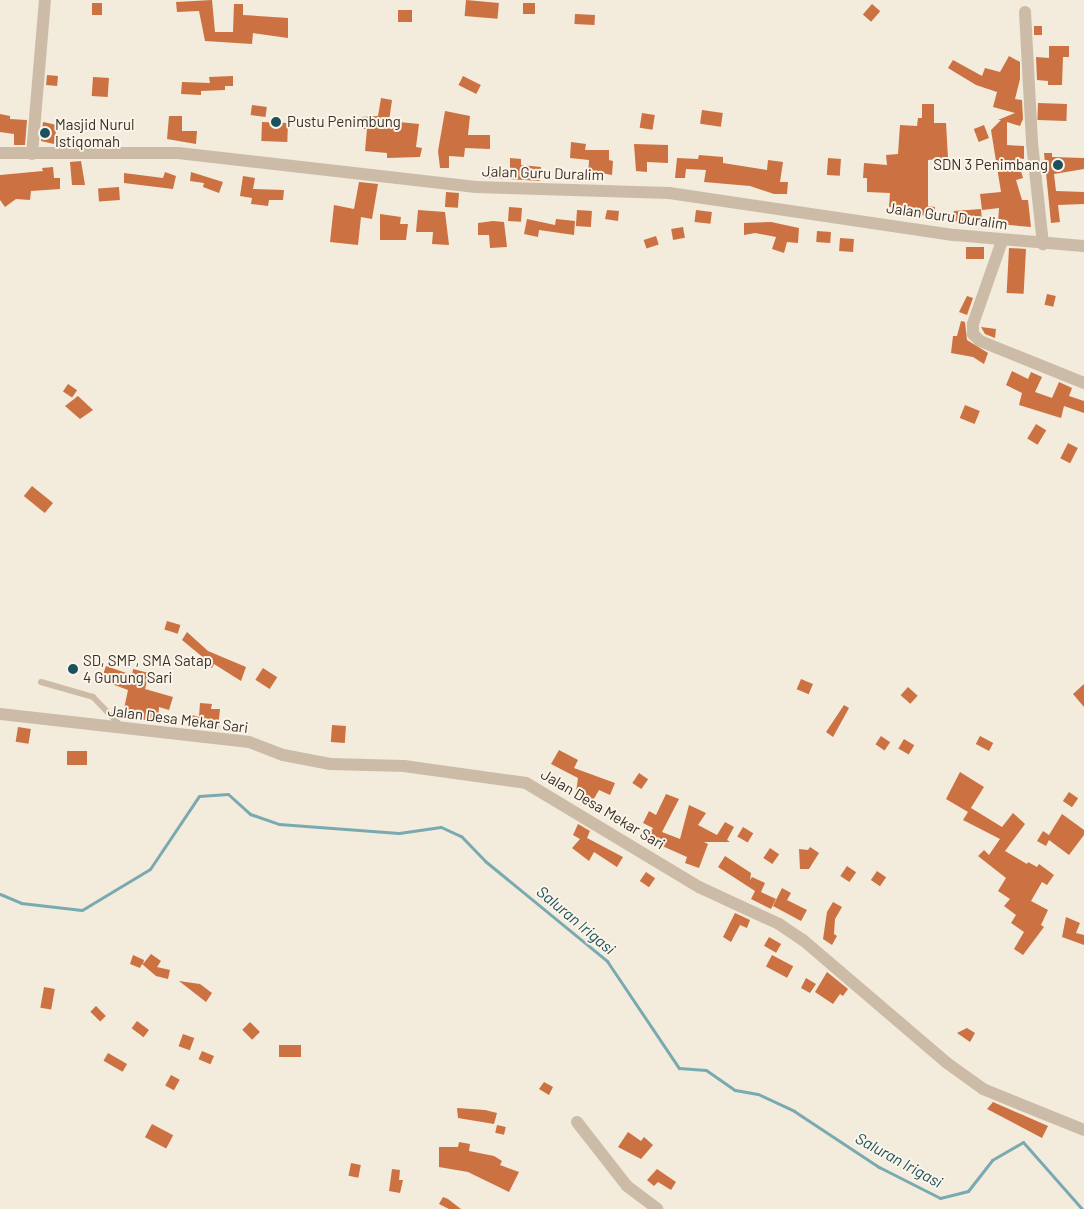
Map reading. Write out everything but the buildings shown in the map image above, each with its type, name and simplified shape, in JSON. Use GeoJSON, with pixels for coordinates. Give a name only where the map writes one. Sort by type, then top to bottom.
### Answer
{"type":"FeatureCollection","features":[{"type":"Feature","properties":{"kind":"street"},"geometry":{"type":"LineString","coordinates":[[32,154],[45,0]]}},
{"type":"Feature","properties":{"kind":"street"},"geometry":{"type":"LineString","coordinates":[[1026,12],[1032,143],[1043,244]]}},
{"type":"Feature","properties":{"kind":"street","name":"Jalan Guru Duralim"},"geometry":{"type":"LineString","coordinates":[[0,153],[32,154],[106,151],[178,153],[476,187],[669,193],[1002,241],[1084,246]]}},
{"type":"Feature","properties":{"kind":"street"},"geometry":{"type":"LineString","coordinates":[[1002,241],[973,324],[973,334],[980,341],[1084,383]]}},
{"type":"Feature","properties":{"kind":"street","name":"Jalan Desa Mekar Sari"},"geometry":{"type":"LineString","coordinates":[[0,714],[249,742],[282,755],[330,764],[404,766],[526,783],[700,887],[779,924],[803,940],[947,1063],[983,1089],[1084,1130]]}},
{"type":"Feature","properties":{"kind":"street"},"geometry":{"type":"LineString","coordinates":[[576,1122],[626,1186],[657,1209]]}},
{"type":"Feature","properties":{"kind":"lane"},"geometry":{"type":"LineString","coordinates":[[41,682],[93,697],[123,728]]}},
{"type":"Feature","properties":{"kind":"waterway","name":"Saluran Irigasi"},"geometry":{"type":"LineString","coordinates":[[0,894],[21,903],[82,910],[150,869],[199,796],[228,794],[250,814],[279,824],[399,833],[441,827],[462,837],[485,861],[607,961],[679,1068],[706,1070],[735,1090],[758,1094],[794,1111],[879,1167],[940,1198],[968,1191],[992,1160],[1023,1142],[1082,1209]]}},
{"type":"Feature","properties":{"kind":"place","name":"Pustu Penimbung"},"geometry":{"type":"Point","coordinates":[276,122]}},
{"type":"Feature","properties":{"kind":"place","name":"Masjid Nurul Istiqomah"},"geometry":{"type":"Point","coordinates":[45,133]}},
{"type":"Feature","properties":{"kind":"place","name":"SDN 3 Penimbang"},"geometry":{"type":"Point","coordinates":[1058,165]}},
{"type":"Feature","properties":{"kind":"place","name":"SD, SMP, SMA Satap 4 Gunung Sari"},"geometry":{"type":"Point","coordinates":[73,669]}}]}
